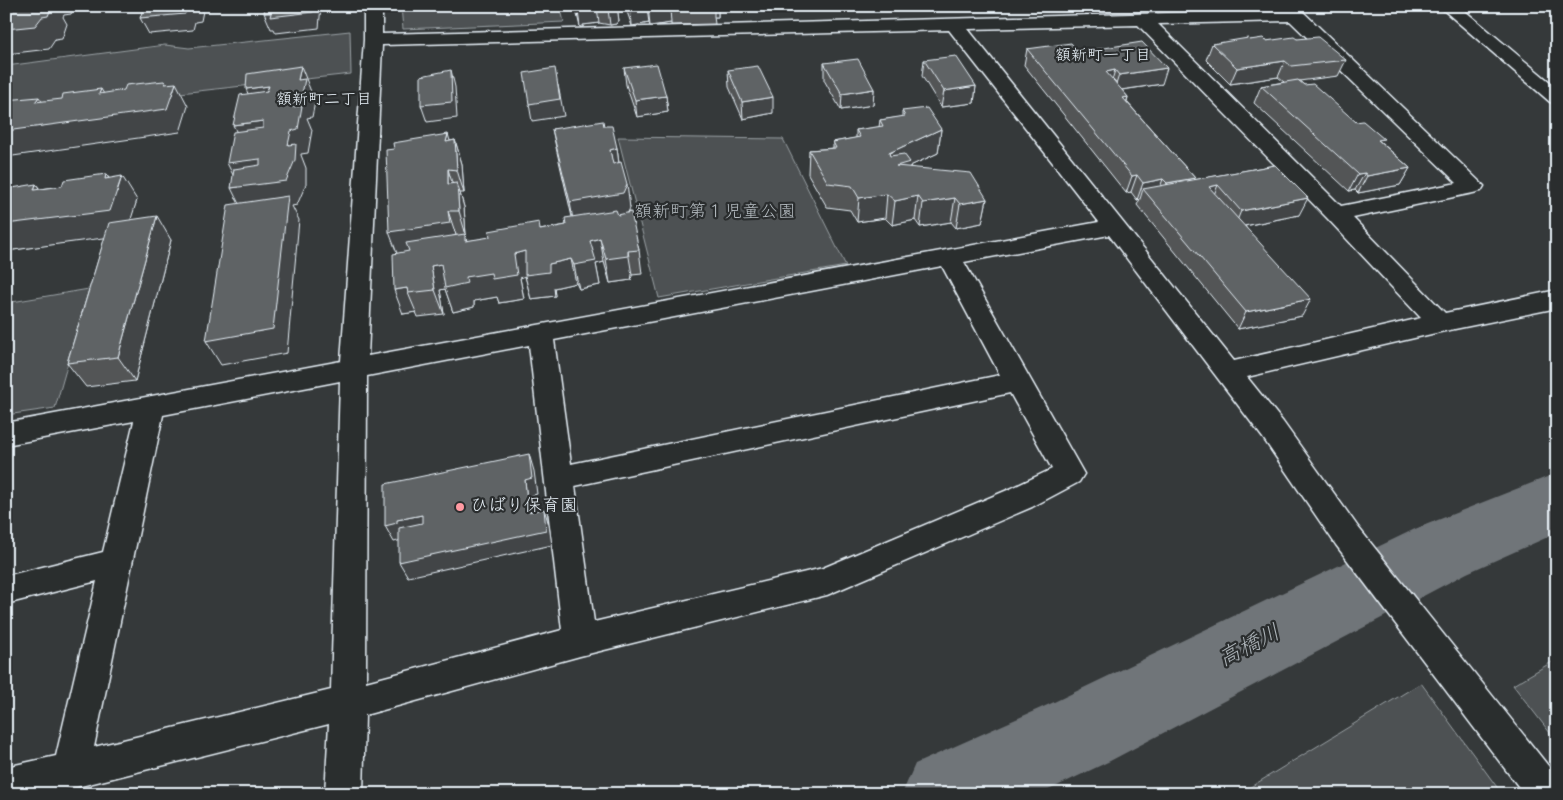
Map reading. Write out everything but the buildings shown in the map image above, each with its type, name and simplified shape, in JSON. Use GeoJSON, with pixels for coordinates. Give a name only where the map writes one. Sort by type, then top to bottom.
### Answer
{"type":"FeatureCollection","features":[{"type":"Feature","properties":{"kind":"street"},"geometry":{"type":"LineString","coordinates":[[344,794],[348,703],[354,368],[373,40],[373,6]]}},
{"type":"Feature","properties":{"kind":"street"},"geometry":{"type":"LineString","coordinates":[[860,6],[873,26]]}},
{"type":"Feature","properties":{"kind":"street"},"geometry":{"type":"LineString","coordinates":[[1448,6],[1557,98]]}},
{"type":"Feature","properties":{"kind":"street"},"geometry":{"type":"LineString","coordinates":[[373,40],[742,22],[873,26],[1143,19],[1291,11],[1473,186],[1336,214]]}},
{"type":"Feature","properties":{"kind":"street"},"geometry":{"type":"LineString","coordinates":[[1143,19],[1336,214],[1440,323]]}},
{"type":"Feature","properties":{"kind":"street"},"geometry":{"type":"LineString","coordinates":[[954,24],[1115,226],[1273,430],[1347,536],[1547,794]]}},
{"type":"Feature","properties":{"kind":"street"},"geometry":{"type":"LineString","coordinates":[[6,434],[1115,226]]}},
{"type":"Feature","properties":{"kind":"street"},"geometry":{"type":"LineString","coordinates":[[6,786],[348,703],[580,641],[827,581],[1021,498],[1069,474],[949,257]]}},
{"type":"Feature","properties":{"kind":"street"},"geometry":{"type":"LineString","coordinates":[[1228,372],[1440,323],[1557,299]]}},
{"type":"Feature","properties":{"kind":"street"},"geometry":{"type":"LineString","coordinates":[[540,333],[580,641]]}},
{"type":"Feature","properties":{"kind":"street"},"geometry":{"type":"LineString","coordinates":[[559,478],[1018,381]]}},
{"type":"Feature","properties":{"kind":"street"},"geometry":{"type":"LineString","coordinates":[[71,770],[151,406]]}},
{"type":"Feature","properties":{"kind":"street"},"geometry":{"type":"LineString","coordinates":[[6,590],[115,563]]}},
{"type":"Feature","properties":{"kind":"green space"},"geometry":{"type":"Polygon","coordinates":[[[401,6],[560,6],[564,22],[403,29],[401,6]]]}},
{"type":"Feature","properties":{"kind":"green space"},"geometry":{"type":"Polygon","coordinates":[[[350,31],[351,74],[162,95],[6,119],[6,66],[165,45],[189,48],[350,31]]]}},
{"type":"Feature","properties":{"kind":"green space","name":"額新町第１児童公園"},"geometry":{"type":"Polygon","coordinates":[[[618,137],[783,139],[846,266],[659,298],[618,137]]]}},
{"type":"Feature","properties":{"kind":"green space"},"geometry":{"type":"Polygon","coordinates":[[[89,289],[55,408],[6,415],[6,303],[89,289]]]}},
{"type":"Feature","properties":{"kind":"green space"},"geometry":{"type":"Polygon","coordinates":[[[1557,659],[1557,742],[1513,685],[1557,659]]]}},
{"type":"Feature","properties":{"kind":"green space"},"geometry":{"type":"Polygon","coordinates":[[[1421,683],[1502,794],[1239,794],[1421,683]]]}},
{"type":"Feature","properties":{"kind":"waterway","name":"高橋川"},"geometry":{"type":"LineString","coordinates":[[945,794],[1081,732],[1441,551],[1557,502]]}},
{"type":"Feature","properties":{"kind":"place","name":"ひばり保育園"},"geometry":{"type":"Point","coordinates":[460,507]}},
{"type":"Feature","properties":{"kind":"district","name":"額新町一丁目"},"geometry":{"type":"Point","coordinates":[1103,56]}},
{"type":"Feature","properties":{"kind":"district","name":"額新町二丁目"},"geometry":{"type":"Point","coordinates":[324,100]}}]}
